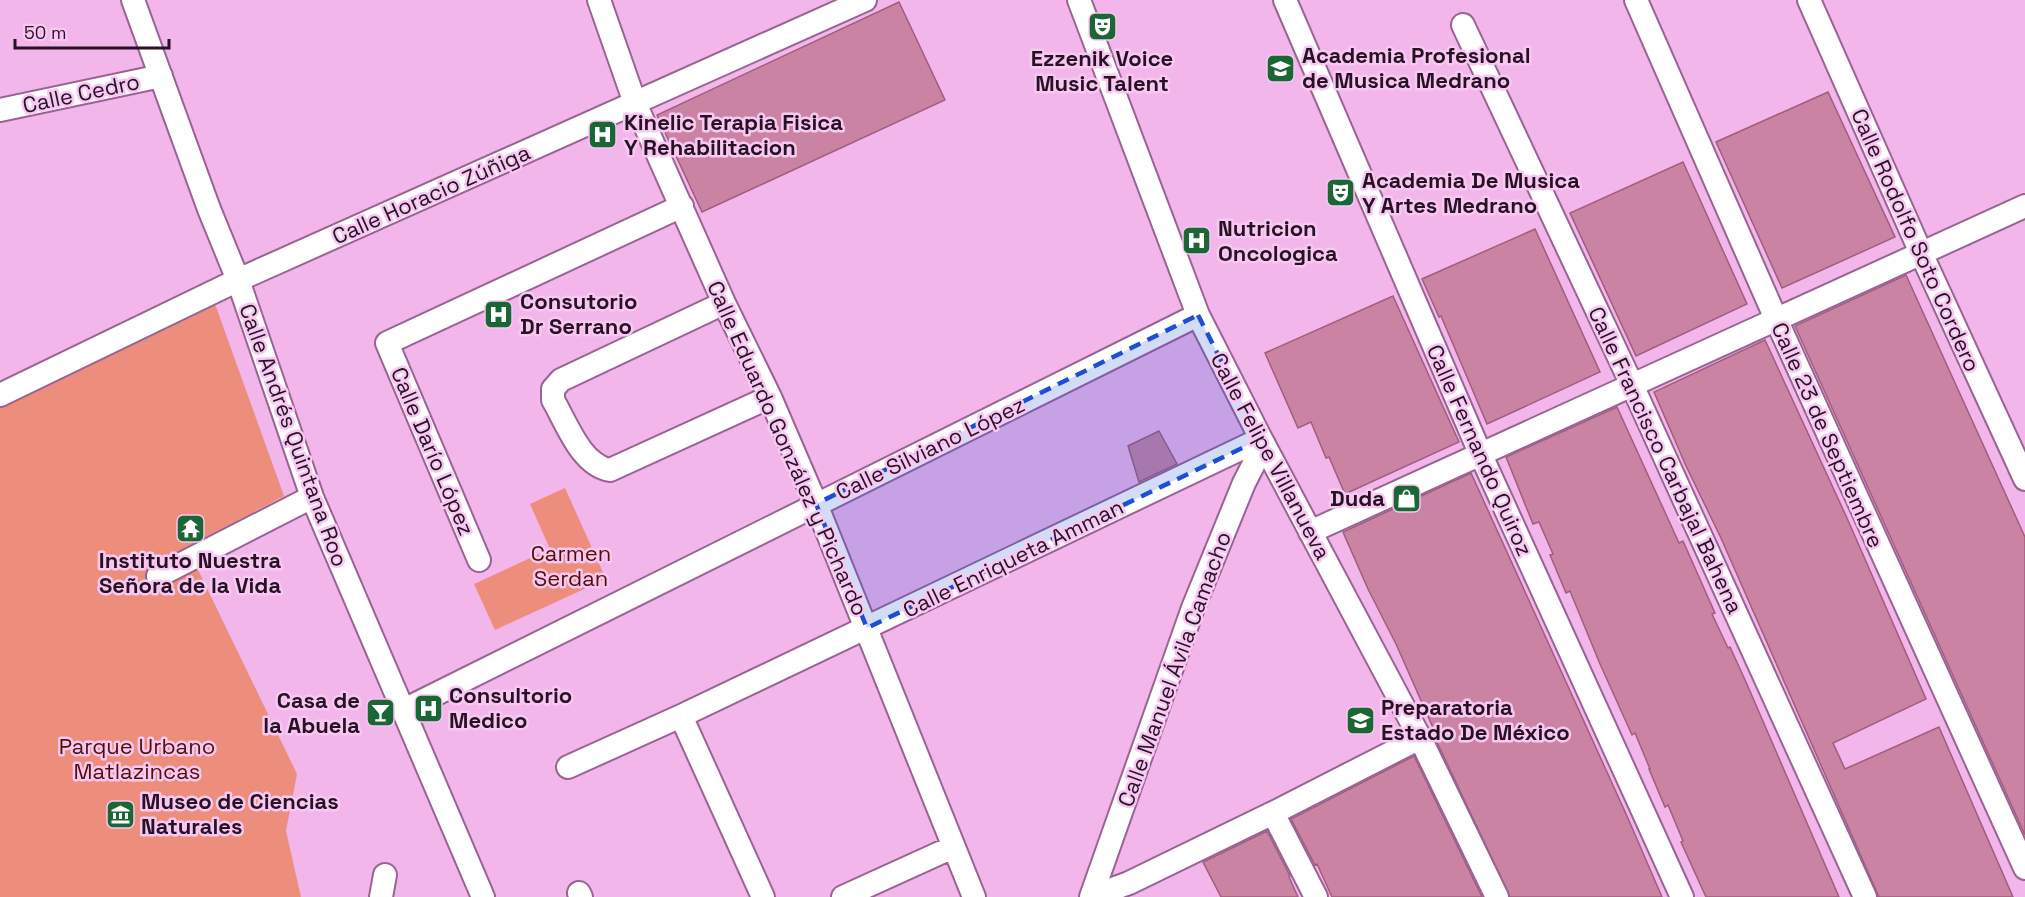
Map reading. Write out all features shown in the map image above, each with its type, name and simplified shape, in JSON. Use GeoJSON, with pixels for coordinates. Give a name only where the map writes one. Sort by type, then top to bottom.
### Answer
{"type":"FeatureCollection","features":[{"type":"Feature","properties":{"kind":"street","name":"Calle Andrés Quintana Roo"},"geometry":{"type":"LineString","coordinates":[[133,0],[238,280],[312,496],[483,897]]}},
{"type":"Feature","properties":{"kind":"street","name":"Calle Eduardo González y Pichardo"},"geometry":{"type":"LineString","coordinates":[[599,0],[635,102],[724,303],[770,397],[816,504],[974,897]]}},
{"type":"Feature","properties":{"kind":"street","name":"Calle Horacio Zúñiga"},"geometry":{"type":"LineString","coordinates":[[0,395],[238,280],[865,0]]}},
{"type":"Feature","properties":{"kind":"street","name":"Calle Felipe Villanueva"},"geometry":{"type":"LineString","coordinates":[[1079,0],[1198,315],[1420,738],[1497,897]]}},
{"type":"Feature","properties":{"kind":"street","name":"Calle Fernando Quiroz"},"geometry":{"type":"LineString","coordinates":[[1285,0],[1480,453],[1682,897]]}},
{"type":"Feature","properties":{"kind":"street","name":"Calle 23 de Septiembre"},"geometry":{"type":"LineString","coordinates":[[1636,0],[1776,319],[2025,868]]}},
{"type":"Feature","properties":{"kind":"street","name":"Calle Rodolfo Soto Cordero"},"geometry":{"type":"LineString","coordinates":[[1809,0],[1921,253],[2025,479]]}},
{"type":"Feature","properties":{"kind":"street","name":"Calle Francisco Carbajal Bahena"},"geometry":{"type":"LineString","coordinates":[[1463,25],[1632,385],[1865,897]]}},
{"type":"Feature","properties":{"kind":"street","name":"Calle Cedro"},"geometry":{"type":"LineString","coordinates":[[0,110],[161,76]]}},
{"type":"Feature","properties":{"kind":"street"},"geometry":{"type":"LineString","coordinates":[[1310,532],[2025,206]]}},
{"type":"Feature","properties":{"kind":"street","name":"Calle Darío López"},"geometry":{"type":"LineString","coordinates":[[479,560],[387,343],[682,207]]}},
{"type":"Feature","properties":{"kind":"street"},"geometry":{"type":"LineString","coordinates":[[724,303],[561,380],[553,389],[553,400],[586,458],[596,466],[610,470],[770,397]]}},
{"type":"Feature","properties":{"kind":"street","name":"Calle Silviano López"},"geometry":{"type":"LineString","coordinates":[[404,710],[1198,315]]}},
{"type":"Feature","properties":{"kind":"street","name":"Calle Enriqueta Amman"},"geometry":{"type":"LineString","coordinates":[[568,767],[1263,442]]}},
{"type":"Feature","properties":{"kind":"street","name":"Calle Manuel Ávila Camacho"},"geometry":{"type":"LineString","coordinates":[[1091,897],[1193,608],[1263,442]]}},
{"type":"Feature","properties":{"kind":"street"},"geometry":{"type":"LineString","coordinates":[[159,576],[312,496]]}},
{"type":"Feature","properties":{"kind":"street"},"geometry":{"type":"LineString","coordinates":[[681,716],[763,897]]}},
{"type":"Feature","properties":{"kind":"street"},"geometry":{"type":"LineString","coordinates":[[1091,897],[1133,890],[1273,813],[1420,738]]}},
{"type":"Feature","properties":{"kind":"street"},"geometry":{"type":"LineString","coordinates":[[1273,813],[1316,897]]}},
{"type":"Feature","properties":{"kind":"street"},"geometry":{"type":"LineString","coordinates":[[843,897],[953,847]]}},
{"type":"Feature","properties":{"kind":"highlighted area"},"geometry":{"type":"Polygon","coordinates":[[[1198,315],[1261,439],[867,628],[816,504],[1198,315]]]}},
{"type":"Feature","properties":{"kind":"green space","name":"Parque Urbano Matlazincas"},"geometry":{"type":"Polygon","coordinates":[[[215,304],[284,496],[187,547],[297,774],[286,831],[301,897],[0,897],[0,404],[215,304]]]}},
{"type":"Feature","properties":{"kind":"green space","name":"Carmen Serdan"},"geometry":{"type":"Polygon","coordinates":[[[565,488],[606,579],[495,630],[474,584],[550,549],[530,504],[565,488]]]}},
{"type":"Feature","properties":{"kind":"building"},"geometry":{"type":"Polygon","coordinates":[[[899,2],[945,100],[702,212],[657,115],[899,2]]]}},
{"type":"Feature","properties":{"kind":"building"},"geometry":{"type":"Polygon","coordinates":[[[1828,92],[1895,237],[1782,288],[1716,142],[1828,92]]]}},
{"type":"Feature","properties":{"kind":"building"},"geometry":{"type":"Polygon","coordinates":[[[1683,162],[1747,304],[1636,356],[1570,213],[1683,162]]]}},
{"type":"Feature","properties":{"kind":"building"},"geometry":{"type":"Polygon","coordinates":[[[1535,229],[1600,372],[1487,424],[1441,316],[1439,317],[1422,279],[1535,229]]]}},
{"type":"Feature","properties":{"kind":"building"},"geometry":{"type":"Polygon","coordinates":[[[1906,275],[2025,537],[2025,835],[1795,326],[1906,275]]]}},
{"type":"Feature","properties":{"kind":"building"},"geometry":{"type":"Polygon","coordinates":[[[1393,296],[1459,442],[1345,494],[1329,457],[1326,458],[1311,422],[1298,428],[1265,353],[1393,296]]]}},
{"type":"Feature","properties":{"kind":"building"},"geometry":{"type":"Polygon","coordinates":[[[1765,340],[1847,518],[1926,699],[1833,743],[1845,769],[1939,727],[2013,897],[1879,897],[1720,536],[1686,466],[1654,392],[1765,340]]]}},
{"type":"Feature","properties":{"kind":"building"},"geometry":{"type":"Polygon","coordinates":[[[1617,407],[1679,543],[1683,541],[1715,613],[1712,614],[1746,682],[1839,897],[1706,897],[1681,842],[1683,841],[1668,805],[1665,807],[1635,733],[1632,735],[1570,591],[1566,593],[1539,522],[1533,524],[1506,457],[1617,407]]]}},
{"type":"Feature","properties":{"kind":"building"},"geometry":{"type":"Polygon","coordinates":[[[1159,431],[1177,464],[1139,482],[1128,446],[1159,431]]]}},
{"type":"Feature","properties":{"kind":"building"},"geometry":{"type":"Polygon","coordinates":[[[1471,473],[1662,897],[1510,897],[1436,740],[1438,739],[1396,644],[1343,532],[1471,473]]]}},
{"type":"Feature","properties":{"kind":"building"},"geometry":{"type":"Polygon","coordinates":[[[1414,756],[1482,897],[1332,897],[1317,864],[1315,865],[1291,819],[1414,756]]]}},
{"type":"Feature","properties":{"kind":"building"},"geometry":{"type":"Polygon","coordinates":[[[1267,831],[1298,897],[1221,897],[1203,862],[1267,831]]]}},
{"type":"Feature","properties":{"kind":"place","name":"Ezzenik Voice Music Talent"},"geometry":{"type":"Point","coordinates":[1102,26]}},
{"type":"Feature","properties":{"kind":"place","name":"Academia Profesional de Musica Medrano"},"geometry":{"type":"Point","coordinates":[1281,68]}},
{"type":"Feature","properties":{"kind":"place","name":"Kinelic Terapia Fisica Y Rehabilitacion"},"geometry":{"type":"Point","coordinates":[603,135]}},
{"type":"Feature","properties":{"kind":"place","name":"Academia De Musica Y Artes Medrano"},"geometry":{"type":"Point","coordinates":[1341,193]}},
{"type":"Feature","properties":{"kind":"place","name":"Nutricion Oncologica"},"geometry":{"type":"Point","coordinates":[1197,241]}},
{"type":"Feature","properties":{"kind":"place","name":"Consutorio Dr Serrano"},"geometry":{"type":"Point","coordinates":[499,314]}},
{"type":"Feature","properties":{"kind":"place","name":"Duda"},"geometry":{"type":"Point","coordinates":[1406,498]}},
{"type":"Feature","properties":{"kind":"place","name":"Instituto Nuestra Señora de la Vida"},"geometry":{"type":"Point","coordinates":[190,528]}},
{"type":"Feature","properties":{"kind":"place","name":"Consultorio Medico"},"geometry":{"type":"Point","coordinates":[428,708]}},
{"type":"Feature","properties":{"kind":"place","name":"Casa de la Abuela"},"geometry":{"type":"Point","coordinates":[381,713]}},
{"type":"Feature","properties":{"kind":"place","name":"Preparatoria Estado De México"},"geometry":{"type":"Point","coordinates":[1360,720]}},
{"type":"Feature","properties":{"kind":"place","name":"Museo de Ciencias Naturales"},"geometry":{"type":"Point","coordinates":[120,814]}}]}
